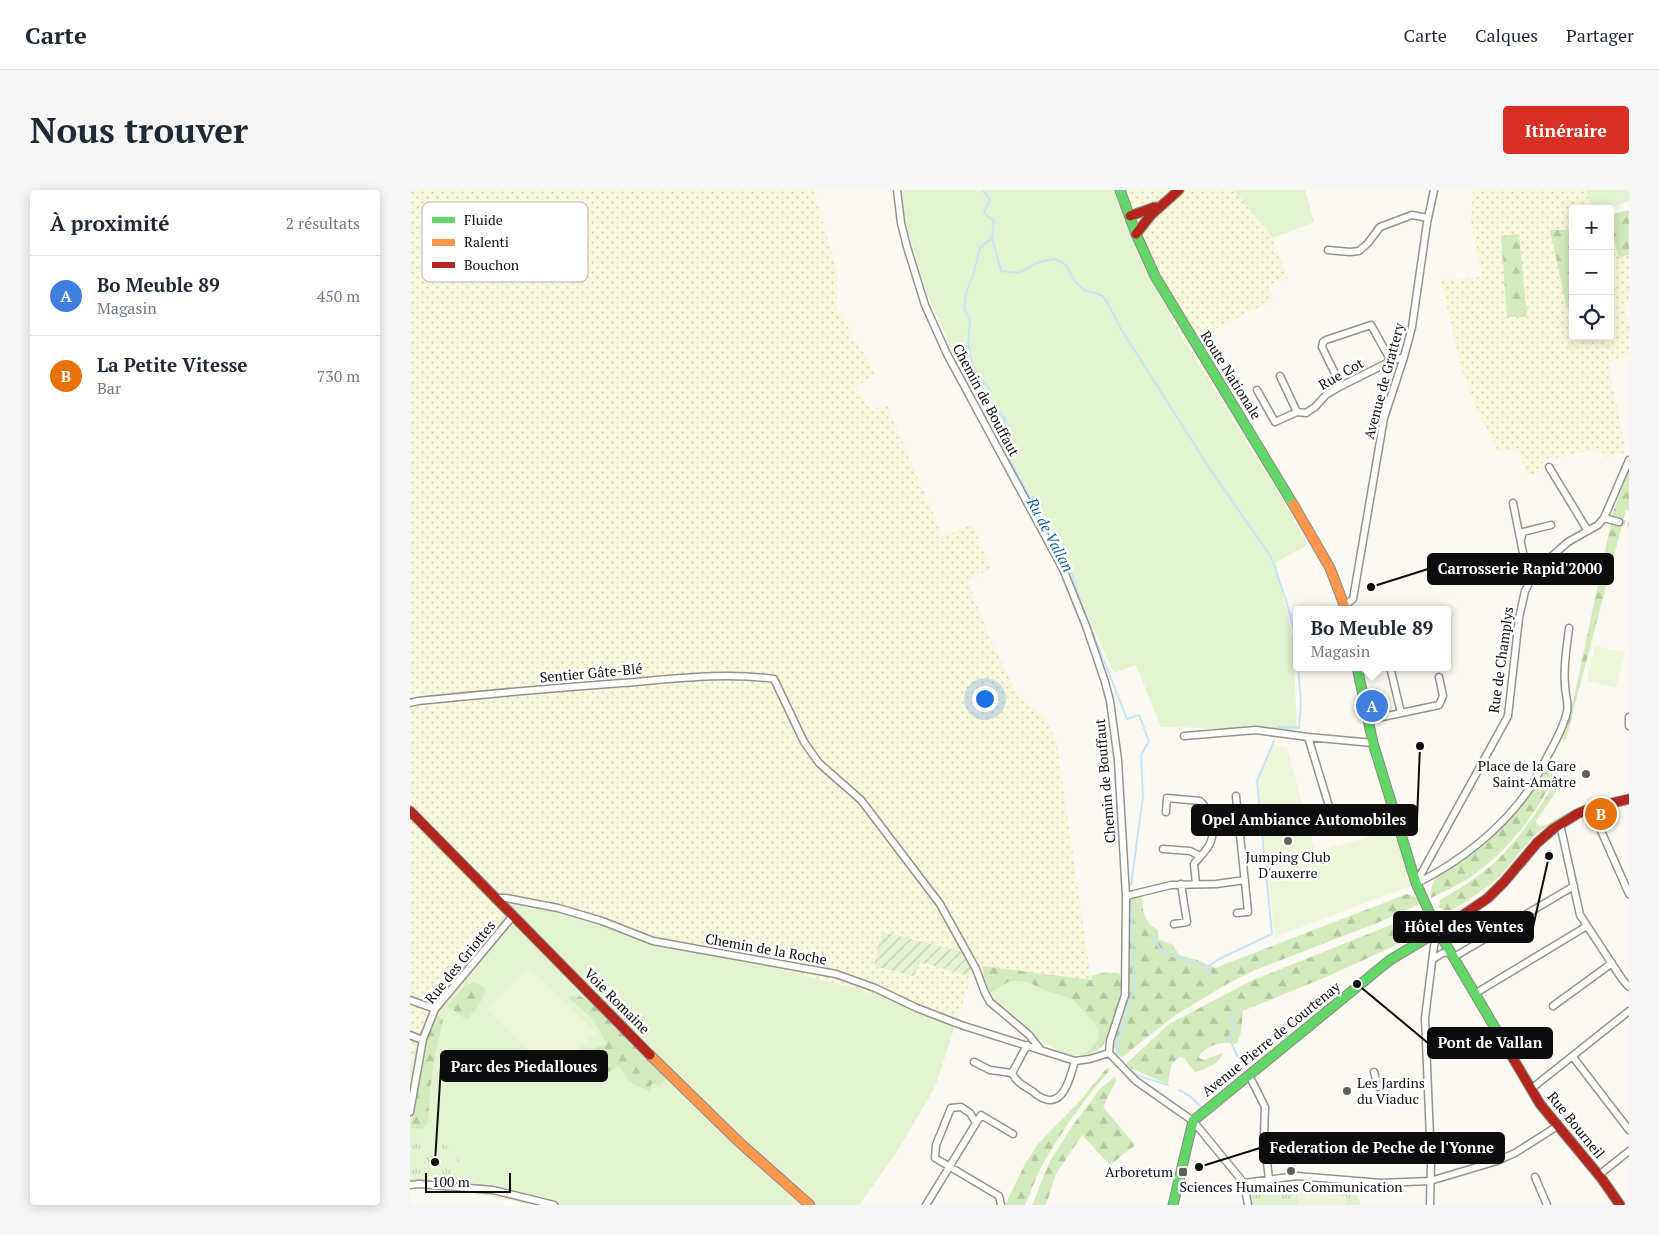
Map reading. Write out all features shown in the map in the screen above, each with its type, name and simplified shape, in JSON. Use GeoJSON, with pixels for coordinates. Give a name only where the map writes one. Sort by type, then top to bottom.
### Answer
{"type":"FeatureCollection","features":[{"type":"Feature","properties":{"kind":"main road","name":"Route Nationale"},"geometry":{"type":"LineString","coordinates":[[1120,190],[1145,256],[1165,293],[1317,543],[1330,568],[1345,606]]}},
{"type":"Feature","properties":{"kind":"main road"},"geometry":{"type":"LineString","coordinates":[[1136,234],[1144,222],[1179,190]]}},
{"type":"Feature","properties":{"kind":"main road"},"geometry":{"type":"LineString","coordinates":[[1130,216],[1145,212],[1162,204]]}},
{"type":"Feature","properties":{"kind":"main road","name":"Rue Bourneil"},"geometry":{"type":"LineString","coordinates":[[1359,671],[1368,720],[1415,881],[1438,931],[1540,1104],[1556,1127],[1600,1175],[1620,1205]]}},
{"type":"Feature","properties":{"kind":"main road","name":"Avenue Pierre de Courtenay"},"geometry":{"type":"LineString","coordinates":[[1193,1122],[1390,960],[1465,915],[1492,894],[1537,843],[1560,824],[1590,808],[1629,798]]}},
{"type":"Feature","properties":{"kind":"main road","name":"Voie Romaine"},"geometry":{"type":"LineString","coordinates":[[410,811],[512,917],[720,1124],[762,1164],[810,1205]]}},
{"type":"Feature","properties":{"kind":"main road"},"geometry":{"type":"LineString","coordinates":[[1425,938],[1431,926],[1432,917]]}},
{"type":"Feature","properties":{"kind":"main road"},"geometry":{"type":"LineString","coordinates":[[1173,1205],[1188,1134],[1193,1122]]}},
{"type":"Feature","properties":{"kind":"street","name":"Chemin de Bouffaut"},"geometry":{"type":"LineString","coordinates":[[897,190],[903,231],[925,305],[947,354],[1063,569],[1086,626],[1110,701],[1118,760],[1130,895],[1125,995],[1110,1041],[1109,1053]]}},
{"type":"Feature","properties":{"kind":"street","name":"Avenue de Grattery"},"geometry":{"type":"LineString","coordinates":[[1346,606],[1353,599],[1384,418],[1412,327],[1434,190]]}},
{"type":"Feature","properties":{"kind":"street"},"geometry":{"type":"LineString","coordinates":[[1328,250],[1359,251],[1368,243],[1380,227],[1412,215],[1428,218]]}},
{"type":"Feature","properties":{"kind":"street"},"geometry":{"type":"LineString","coordinates":[[1341,386],[1322,347],[1323,342],[1371,325],[1391,361]]}},
{"type":"Feature","properties":{"kind":"street","name":"Rue Cot"},"geometry":{"type":"LineString","coordinates":[[1257,390],[1275,422],[1298,412],[1306,413],[1315,407],[1326,395],[1341,386],[1391,361],[1404,358]]}},
{"type":"Feature","properties":{"kind":"street"},"geometry":{"type":"LineString","coordinates":[[1280,376],[1298,412]]}},
{"type":"Feature","properties":{"kind":"street","name":"Rue de Champlys"},"geometry":{"type":"LineString","coordinates":[[1415,881],[1508,716],[1519,618],[1525,591],[1529,583],[1536,570],[1568,542],[1588,531],[1604,518],[1629,460]]}},
{"type":"Feature","properties":{"kind":"street"},"geometry":{"type":"LineString","coordinates":[[1549,467],[1588,531]]}},
{"type":"Feature","properties":{"kind":"street"},"geometry":{"type":"LineString","coordinates":[[1513,503],[1529,583]]}},
{"type":"Feature","properties":{"kind":"street"},"geometry":{"type":"LineString","coordinates":[[1604,518],[1619,522]]}},
{"type":"Feature","properties":{"kind":"street"},"geometry":{"type":"LineString","coordinates":[[1521,540],[1523,532],[1551,525]]}},
{"type":"Feature","properties":{"kind":"street"},"geometry":{"type":"LineString","coordinates":[[1415,881],[1431,876],[1473,848],[1504,820],[1530,788],[1554,745],[1566,716],[1568,697],[1565,687],[1565,667],[1569,628]]}},
{"type":"Feature","properties":{"kind":"street"},"geometry":{"type":"LineString","coordinates":[[1391,671],[1401,713]]}},
{"type":"Feature","properties":{"kind":"street","name":"Sentier Gâte-Blé"},"geometry":{"type":"LineString","coordinates":[[410,703],[501,693],[673,679],[721,676],[774,679],[804,742],[819,763],[861,800],[940,904],[976,969],[990,1002],[1029,1035],[1042,1050]]}},
{"type":"Feature","properties":{"kind":"street"},"geometry":{"type":"LineString","coordinates":[[1368,720],[1439,705],[1442,696],[1439,677]]}},
{"type":"Feature","properties":{"kind":"street"},"geometry":{"type":"LineString","coordinates":[[1629,717],[1629,726]]}},
{"type":"Feature","properties":{"kind":"street"},"geometry":{"type":"LineString","coordinates":[[1184,736],[1256,730],[1308,737],[1374,742]]}},
{"type":"Feature","properties":{"kind":"street"},"geometry":{"type":"LineString","coordinates":[[1308,737],[1332,816]]}},
{"type":"Feature","properties":{"kind":"street"},"geometry":{"type":"LineString","coordinates":[[1236,796],[1248,912],[1237,913]]}},
{"type":"Feature","properties":{"kind":"street"},"geometry":{"type":"LineString","coordinates":[[1166,812],[1167,798],[1200,801],[1204,804],[1212,823],[1211,842],[1194,864],[1196,884]]}},
{"type":"Feature","properties":{"kind":"street"},"geometry":{"type":"LineString","coordinates":[[1590,808],[1629,894]]}},
{"type":"Feature","properties":{"kind":"street"},"geometry":{"type":"LineString","coordinates":[[1212,823],[1238,820]]}},
{"type":"Feature","properties":{"kind":"street"},"geometry":{"type":"LineString","coordinates":[[1560,824],[1580,915],[1629,987]]}},
{"type":"Feature","properties":{"kind":"street"},"geometry":{"type":"LineString","coordinates":[[1163,849],[1190,851],[1200,856]]}},
{"type":"Feature","properties":{"kind":"street"},"geometry":{"type":"LineString","coordinates":[[1130,895],[1171,885],[1216,884],[1245,880]]}},
{"type":"Feature","properties":{"kind":"street"},"geometry":{"type":"LineString","coordinates":[[1174,924],[1187,922],[1182,884]]}},
{"type":"Feature","properties":{"kind":"street"},"geometry":{"type":"LineString","coordinates":[[1432,959],[1442,952],[1453,955],[1574,886]]}},
{"type":"Feature","properties":{"kind":"street","name":"Chemin de la Roche"},"geometry":{"type":"LineString","coordinates":[[496,900],[506,898],[558,908],[602,921],[653,941],[836,974],[875,988],[917,1008],[951,1021],[1075,1061],[1109,1053]]}},
{"type":"Feature","properties":{"kind":"street","name":"Rue des Griottes"},"geometry":{"type":"LineString","coordinates":[[410,1112],[422,1040],[435,1009],[512,917]]}},
{"type":"Feature","properties":{"kind":"street"},"geometry":{"type":"LineString","coordinates":[[1476,993],[1587,926]]}},
{"type":"Feature","properties":{"kind":"street"},"geometry":{"type":"LineString","coordinates":[[1430,1205],[1425,1018],[1432,959],[1438,931]]}},
{"type":"Feature","properties":{"kind":"street"},"geometry":{"type":"LineString","coordinates":[[1553,1006],[1612,963]]}},
{"type":"Feature","properties":{"kind":"street"},"geometry":{"type":"LineString","coordinates":[[410,1000],[435,1009]]}},
{"type":"Feature","properties":{"kind":"street"},"geometry":{"type":"LineString","coordinates":[[1532,1089],[1629,1012]]}},
{"type":"Feature","properties":{"kind":"street"},"geometry":{"type":"LineString","coordinates":[[410,1035],[422,1040]]}},
{"type":"Feature","properties":{"kind":"street"},"geometry":{"type":"LineString","coordinates":[[1012,1073],[1027,1045]]}},
{"type":"Feature","properties":{"kind":"street"},"geometry":{"type":"LineString","coordinates":[[1109,1053],[1136,1081],[1193,1122],[1244,1183],[1248,1205]]}},
{"type":"Feature","properties":{"kind":"street"},"geometry":{"type":"LineString","coordinates":[[1572,1057],[1629,1130]]}},
{"type":"Feature","properties":{"kind":"street"},"geometry":{"type":"LineString","coordinates":[[974,1062],[990,1070],[1012,1073],[1018,1082],[1042,1098],[1051,1100],[1059,1096],[1067,1086],[1075,1061]]}},
{"type":"Feature","properties":{"kind":"street"},"geometry":{"type":"LineString","coordinates":[[1374,1072],[1378,1087]]}},
{"type":"Feature","properties":{"kind":"street"},"geometry":{"type":"LineString","coordinates":[[1252,1081],[1265,1107],[1264,1134],[1270,1180]]}},
{"type":"Feature","properties":{"kind":"street"},"geometry":{"type":"LineString","coordinates":[[976,1123],[970,1113],[961,1107],[951,1108],[936,1145],[936,1158],[999,1196],[1001,1205]]}},
{"type":"Feature","properties":{"kind":"street"},"geometry":{"type":"LineString","coordinates":[[926,1205],[981,1115],[1012,1134]]}},
{"type":"Feature","properties":{"kind":"street"},"geometry":{"type":"LineString","coordinates":[[1244,1183],[1297,1176],[1381,1183],[1430,1181],[1497,1161],[1515,1153],[1556,1127]]}},
{"type":"Feature","properties":{"kind":"street"},"geometry":{"type":"LineString","coordinates":[[1600,1175],[1629,1151]]}},
{"type":"Feature","properties":{"kind":"street"},"geometry":{"type":"LineString","coordinates":[[1534,1177],[1548,1205]]}},
{"type":"Feature","properties":{"kind":"street"},"geometry":{"type":"LineString","coordinates":[[410,1185],[493,1190],[554,1205]]}},
{"type":"Feature","properties":{"kind":"street"},"geometry":{"type":"LineString","coordinates":[[523,1196],[524,1205]]}},
{"type":"Feature","properties":{"kind":"shaded area"},"geometry":{"type":"Polygon","coordinates":[[[410,190],[814,190],[837,271],[837,309],[876,374],[856,387],[871,410],[887,405],[943,537],[973,524],[991,568],[968,582],[992,643],[1018,696],[1045,716],[1057,743],[1091,980],[975,968],[958,1017],[518,898],[480,942],[433,1003],[419,1033],[410,1069],[410,190]]]}},
{"type":"Feature","properties":{"kind":"shaded area"},"geometry":{"type":"Polygon","coordinates":[[[1118,190],[1234,190],[1273,238],[1288,279],[1268,285],[1274,300],[1188,342],[1280,495],[1182,338],[1137,252],[1118,190]]]}},
{"type":"Feature","properties":{"kind":"shaded area"},"geometry":{"type":"Polygon","coordinates":[[[1473,190],[1586,190],[1592,205],[1569,205],[1569,340],[1614,340],[1614,240],[1619,257],[1629,255],[1629,302],[1624,304],[1629,325],[1629,356],[1608,362],[1626,453],[1606,457],[1599,448],[1543,461],[1542,472],[1526,475],[1519,448],[1498,452],[1478,412],[1461,368],[1441,280],[1483,277],[1471,222],[1473,190]]]}},
{"type":"Feature","properties":{"kind":"green space"},"geometry":{"type":"Polygon","coordinates":[[[902,190],[1118,190],[1137,252],[1182,338],[1280,495],[1308,545],[1276,562],[1293,641],[1297,730],[1161,727],[1136,665],[1114,673],[1034,500],[966,379],[926,292],[904,217],[902,190]]]}},
{"type":"Feature","properties":{"kind":"green space"},"geometry":{"type":"Polygon","coordinates":[[[1234,190],[1305,190],[1314,222],[1273,238],[1234,190]]]}},
{"type":"Feature","properties":{"kind":"green space"},"geometry":{"type":"Polygon","coordinates":[[[1586,190],[1629,190],[1629,201],[1614,206],[1592,205],[1586,190]]]}},
{"type":"Feature","properties":{"kind":"green space"},"geometry":{"type":"Polygon","coordinates":[[[1629,210],[1629,255],[1619,257],[1614,240],[1614,214],[1629,210]]]}},
{"type":"Feature","properties":{"kind":"green space"},"geometry":{"type":"Polygon","coordinates":[[[1550,230],[1569,230],[1569,309],[1567,309],[1550,230]]]}},
{"type":"Feature","properties":{"kind":"green space"},"geometry":{"type":"Polygon","coordinates":[[[1519,234],[1527,317],[1507,317],[1501,236],[1519,234]]]}},
{"type":"Feature","properties":{"kind":"green space"},"geometry":{"type":"Polygon","coordinates":[[[1629,469],[1629,511],[1626,510],[1566,739],[1559,740],[1574,698],[1613,513],[1629,469]]]}},
{"type":"Feature","properties":{"kind":"green space"},"geometry":{"type":"Polygon","coordinates":[[[1595,646],[1625,652],[1616,688],[1587,681],[1595,646]]]}},
{"type":"Feature","properties":{"kind":"green space","name":"Jumping Club D'auxerre"},"geometry":{"type":"Polygon","coordinates":[[[1273,744],[1287,747],[1315,852],[1394,830],[1413,885],[1275,937],[1258,782],[1273,744]]]}},
{"type":"Feature","properties":{"kind":"green space"},"geometry":{"type":"Polygon","coordinates":[[[1545,766],[1557,772],[1535,811],[1506,847],[1478,872],[1431,898],[1432,887],[1437,877],[1476,851],[1491,838],[1524,799],[1545,766]]]}},
{"type":"Feature","properties":{"kind":"green space"},"geometry":{"type":"Polygon","coordinates":[[[1558,777],[1565,779],[1536,821],[1538,825],[1544,826],[1570,811],[1534,835],[1503,873],[1490,885],[1451,910],[1444,910],[1438,907],[1440,900],[1475,878],[1504,854],[1529,822],[1558,777]]]}},
{"type":"Feature","properties":{"kind":"green space"},"geometry":{"type":"Polygon","coordinates":[[[1407,894],[1418,898],[1422,903],[1377,923],[1255,970],[1227,984],[1174,1016],[1121,1058],[1113,1046],[1128,996],[1129,898],[1142,896],[1145,916],[1149,923],[1158,930],[1158,939],[1173,945],[1179,955],[1215,968],[1407,894]]]}},
{"type":"Feature","properties":{"kind":"green space"},"geometry":{"type":"Polygon","coordinates":[[[518,898],[958,1017],[935,1087],[898,1150],[859,1205],[534,1205],[410,1181],[410,1069],[419,1033],[434,1003],[480,942],[518,898]]]}},
{"type":"Feature","properties":{"kind":"green space"},"geometry":{"type":"Polygon","coordinates":[[[1425,910],[1427,920],[1425,931],[1326,977],[1243,1011],[1241,1032],[1236,1044],[1215,1044],[1198,1057],[1203,1060],[1223,1053],[1219,1060],[1207,1068],[1195,1072],[1184,1058],[1179,1057],[1171,1065],[1168,1084],[1130,1068],[1126,1064],[1169,1024],[1253,980],[1425,910]]]}},
{"type":"Feature","properties":{"kind":"green space"},"geometry":{"type":"Polygon","coordinates":[[[882,932],[963,952],[972,969],[967,975],[920,962],[914,976],[874,966],[882,932]]]}},
{"type":"Feature","properties":{"kind":"green space"},"geometry":{"type":"Polygon","coordinates":[[[982,966],[1091,980],[1092,976],[1099,974],[1108,972],[1119,973],[1121,979],[1120,998],[1107,1039],[1098,1050],[1085,1055],[1078,1055],[1090,1049],[1099,1038],[1098,1030],[1093,1021],[1072,999],[1049,992],[1027,982],[1010,981],[990,993],[982,966]]]}},
{"type":"Feature","properties":{"kind":"green space"},"geometry":{"type":"Polygon","coordinates":[[[528,967],[595,1033],[553,1076],[486,1009],[528,967]]]}},
{"type":"Feature","properties":{"kind":"green space"},"geometry":{"type":"Polygon","coordinates":[[[1010,981],[1027,982],[1049,992],[1072,999],[1093,1021],[1098,1030],[1099,1038],[1083,1054],[1073,1055],[1049,1045],[1012,1017],[995,1001],[990,993],[1010,981]]]}},
{"type":"Feature","properties":{"kind":"green space"},"geometry":{"type":"Polygon","coordinates":[[[475,982],[485,989],[484,994],[481,1002],[467,1020],[447,1006],[465,985],[475,982]]]}},
{"type":"Feature","properties":{"kind":"green space"},"geometry":{"type":"Polygon","coordinates":[[[579,996],[593,1003],[666,1078],[661,1085],[651,1084],[651,1092],[629,1082],[619,1066],[607,1073],[587,1054],[598,1046],[607,1044],[593,1019],[568,997],[579,996]]]}},
{"type":"Feature","properties":{"kind":"green space"},"geometry":{"type":"Polygon","coordinates":[[[438,1015],[443,1020],[430,1089],[428,1123],[422,1129],[411,1128],[414,1094],[424,1044],[438,1015]]]}},
{"type":"Feature","properties":{"kind":"green space"},"geometry":{"type":"Polygon","coordinates":[[[1107,1068],[1110,1070],[1063,1130],[1046,1158],[1025,1205],[1005,1205],[1025,1164],[1038,1144],[1078,1103],[1107,1068]]]}},
{"type":"Feature","properties":{"kind":"green space"},"geometry":{"type":"Polygon","coordinates":[[[1115,1076],[1116,1081],[1103,1107],[1135,1145],[1110,1165],[1082,1135],[1056,1174],[1046,1205],[1032,1205],[1050,1161],[1073,1125],[1100,1089],[1115,1076]]]}},
{"type":"Feature","properties":{"kind":"green space"},"geometry":{"type":"Polygon","coordinates":[[[410,1138],[440,1139],[464,1166],[463,1182],[412,1179],[410,1177],[410,1138]]]}},
{"type":"Feature","properties":{"kind":"green space"},"geometry":{"type":"Polygon","coordinates":[[[1297,1183],[1354,1188],[1361,1205],[1252,1205],[1249,1194],[1253,1189],[1297,1183]]]}},
{"type":"Feature","properties":{"kind":"green space"},"geometry":{"type":"Polygon","coordinates":[[[1298,1194],[1346,1196],[1346,1205],[1298,1205],[1298,1194]]]}},
{"type":"Feature","properties":{"kind":"waterway","name":"Ru de Vallan"},"geometry":{"type":"LineString","coordinates":[[982,190],[990,199],[984,213],[994,221],[992,238],[980,248],[966,293],[964,308],[970,320],[968,343],[972,362],[977,376],[989,388],[990,400],[994,407],[1005,418],[1004,449],[1073,576],[1081,603],[1127,719],[1139,715],[1149,741],[1141,755],[1143,796],[1131,885]]}},
{"type":"Feature","properties":{"kind":"waterway"},"geometry":{"type":"LineString","coordinates":[[992,238],[1001,271],[1018,273],[1039,262],[1055,259],[1066,265],[1074,280],[1084,290],[1101,295],[1106,300],[1121,329],[1210,469],[1271,557],[1293,627]]}},
{"type":"Feature","properties":{"kind":"waterway"},"geometry":{"type":"LineString","coordinates":[[1278,727],[1299,728],[1301,702],[1298,671]]}},
{"type":"Feature","properties":{"kind":"waterway"},"geometry":{"type":"LineString","coordinates":[[1207,967],[1219,959],[1272,934],[1257,781],[1274,741]]}},
{"type":"Feature","properties":{"kind":"waterway","name":"Ru de Vallan"},"geometry":{"type":"LineString","coordinates":[[1118,1059],[1116,1049],[1134,988],[1131,902]]}},
{"type":"Feature","properties":{"kind":"waterway"},"geometry":{"type":"LineString","coordinates":[[1152,937],[1163,953],[1207,967],[1212,976]]}},
{"type":"Feature","properties":{"kind":"waterway"},"geometry":{"type":"LineString","coordinates":[[1230,1012],[1235,1024],[1229,1038],[1244,1071]]}},
{"type":"Feature","properties":{"kind":"waterway","name":"Ru de Vallan"},"geometry":{"type":"LineString","coordinates":[[1127,1068],[1139,1076],[1168,1085]]}},
{"type":"Feature","properties":{"kind":"waterway","name":"Ru de Vallan"},"geometry":{"type":"LineString","coordinates":[[1179,1090],[1190,1096],[1201,1107]]}},
{"type":"Feature","properties":{"kind":"tunnel"},"geometry":{"type":"LineString","coordinates":[[1619,522],[1629,524]]}},
{"type":"Feature","properties":{"kind":"traffic: fast"},"geometry":{"type":"LineString","coordinates":[[1120,190],[1136,234],[1155,276],[1293,504]]}},
{"type":"Feature","properties":{"kind":"traffic: fast"},"geometry":{"type":"LineString","coordinates":[[1358,671],[1373,743],[1416,883],[1438,931],[1501,1038]]}},
{"type":"Feature","properties":{"kind":"traffic: fast"},"geometry":{"type":"LineString","coordinates":[[1173,1205],[1193,1121],[1390,960],[1447,926]]}},
{"type":"Feature","properties":{"kind":"traffic: slow"},"geometry":{"type":"LineString","coordinates":[[1293,504],[1330,568],[1344,606]]}},
{"type":"Feature","properties":{"kind":"traffic: slow"},"geometry":{"type":"LineString","coordinates":[[650,1055],[739,1142],[810,1205]]}},
{"type":"Feature","properties":{"kind":"traffic: jam"},"geometry":{"type":"LineString","coordinates":[[1136,234],[1151,215],[1179,190]]}},
{"type":"Feature","properties":{"kind":"traffic: jam"},"geometry":{"type":"LineString","coordinates":[[1130,216],[1155,207]]}},
{"type":"Feature","properties":{"kind":"traffic: jam"},"geometry":{"type":"LineString","coordinates":[[1447,926],[1488,898],[1537,843],[1553,829],[1577,814],[1591,808],[1629,799]]}},
{"type":"Feature","properties":{"kind":"traffic: jam"},"geometry":{"type":"LineString","coordinates":[[410,811],[650,1055]]}},
{"type":"Feature","properties":{"kind":"traffic: jam"},"geometry":{"type":"LineString","coordinates":[[1501,1038],[1540,1104],[1602,1179],[1620,1205]]}},
{"type":"Feature","properties":{"kind":"place","name":"Carrosserie Rapid'2000"},"geometry":{"type":"Point","coordinates":[1371,587]}},
{"type":"Feature","properties":{"kind":"place","name":"Bo Meuble 89"},"geometry":{"type":"Point","coordinates":[1372,706]}},
{"type":"Feature","properties":{"kind":"place","name":"Opel Ambiance Automobiles"},"geometry":{"type":"Point","coordinates":[1420,746]}},
{"type":"Feature","properties":{"kind":"place","name":"Place de la Gare Saint-Amâtre"},"geometry":{"type":"Point","coordinates":[1586,774]}},
{"type":"Feature","properties":{"kind":"place","name":"La Petite Vitesse"},"geometry":{"type":"Point","coordinates":[1601,814]}},
{"type":"Feature","properties":{"kind":"place","name":"Jumping Club D'auxerre"},"geometry":{"type":"Point","coordinates":[1288,841]}},
{"type":"Feature","properties":{"kind":"place","name":"Hôtel des Ventes"},"geometry":{"type":"Point","coordinates":[1549,856]}},
{"type":"Feature","properties":{"kind":"place","name":"Pont de Vallan"},"geometry":{"type":"Point","coordinates":[1357,984]}},
{"type":"Feature","properties":{"kind":"place","name":"Les Jardins du Viaduc"},"geometry":{"type":"Point","coordinates":[1347,1091]}},
{"type":"Feature","properties":{"kind":"place","name":"Parc des Piedalloues"},"geometry":{"type":"Point","coordinates":[435,1162]}},
{"type":"Feature","properties":{"kind":"place","name":"Federation de Peche de l'Yonne"},"geometry":{"type":"Point","coordinates":[1199,1167]}},
{"type":"Feature","properties":{"kind":"place","name":"Sciences Humaines Communication"},"geometry":{"type":"Point","coordinates":[1291,1171]}},
{"type":"Feature","properties":{"kind":"place","name":"Arboretum"},"geometry":{"type":"Point","coordinates":[1183,1172]}}]}
